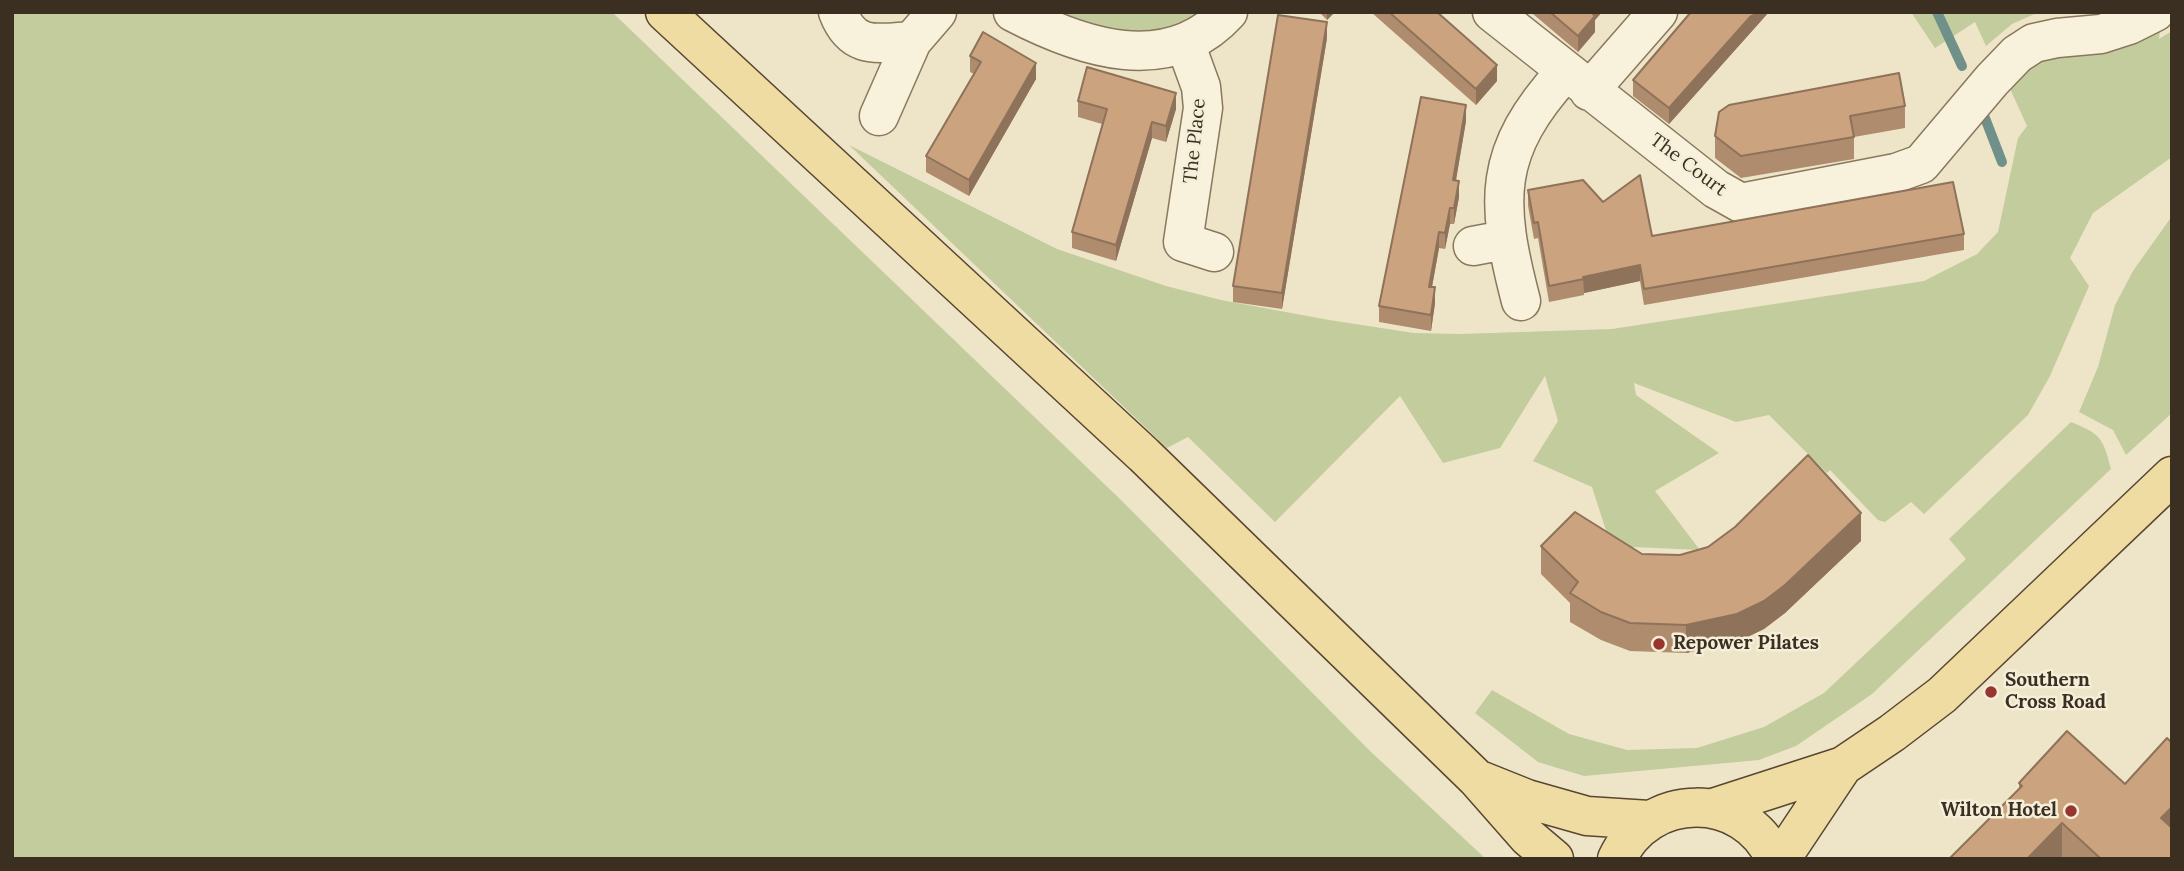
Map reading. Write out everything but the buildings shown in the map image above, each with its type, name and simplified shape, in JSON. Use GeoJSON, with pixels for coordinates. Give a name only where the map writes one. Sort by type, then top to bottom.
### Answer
{"type":"FeatureCollection","features":[{"type":"Feature","properties":{"kind":"main road"},"geometry":{"type":"LineString","coordinates":[[665,12],[1133,446],[1477,779],[1528,837],[1554,859]]}},
{"type":"Feature","properties":{"kind":"main road"},"geometry":{"type":"LineString","coordinates":[[1617,859],[1635,832],[1649,820],[1672,810],[1713,808],[1843,766],[1942,695],[2172,476]]}},
{"type":"Feature","properties":{"kind":"main road"},"geometry":{"type":"LineString","coordinates":[[1781,859],[1843,766]]}},
{"type":"Feature","properties":{"kind":"main road"},"geometry":{"type":"LineString","coordinates":[[1477,779],[1527,799],[1587,816],[1649,820]]}},
{"type":"Feature","properties":{"kind":"main road"},"geometry":{"type":"LineString","coordinates":[[1713,808],[1738,817],[1758,833],[1775,859]]}},
{"type":"Feature","properties":{"kind":"street"},"geometry":{"type":"LineString","coordinates":[[838,12],[850,34],[863,42],[912,41]]}},
{"type":"Feature","properties":{"kind":"street"},"geometry":{"type":"LineString","coordinates":[[879,116],[912,41],[937,12]]}},
{"type":"Feature","properties":{"kind":"street"},"geometry":{"type":"LineString","coordinates":[[1013,12],[1084,44],[1125,52],[1156,50],[1185,43],[1218,23],[1228,12]]}},
{"type":"Feature","properties":{"kind":"street","name":"The Court"},"geometry":{"type":"LineString","coordinates":[[1492,12],[1716,190],[1741,203],[1896,173],[1921,164],[2017,54],[2034,43],[2101,34],[2129,25],[2155,12]]}},
{"type":"Feature","properties":{"kind":"street"},"geometry":{"type":"LineString","coordinates":[[1521,301],[1489,243],[1503,214],[1506,178],[1515,142],[1534,106],[1577,81],[1658,12]]}},
{"type":"Feature","properties":{"kind":"street","name":"The Place"},"geometry":{"type":"LineString","coordinates":[[1183,243],[1203,108],[1201,87],[1185,43]]}},
{"type":"Feature","properties":{"kind":"green space"},"geometry":{"type":"Polygon","coordinates":[[[12,12],[612,12],[1121,500],[1370,751],[1486,859],[12,859],[12,12]]]}},
{"type":"Feature","properties":{"kind":"green space"},"geometry":{"type":"Polygon","coordinates":[[[1037,12],[1207,12],[1184,25],[1143,35],[1104,31],[1037,12]]]}},
{"type":"Feature","properties":{"kind":"green space"},"geometry":{"type":"Polygon","coordinates":[[[1911,12],[2039,12],[2012,24],[1986,46],[1975,22],[1935,48],[1911,12]]]}},
{"type":"Feature","properties":{"kind":"green space"},"geometry":{"type":"Polygon","coordinates":[[[2160,29],[2159,39],[2172,31],[2172,157],[2093,213],[2070,258],[2089,286],[2050,376],[2028,415],[1924,514],[1911,502],[1885,522],[1878,520],[1830,470],[1827,473],[1769,415],[1736,422],[1634,383],[1636,395],[1719,453],[1655,491],[1700,550],[1611,546],[1592,487],[1533,461],[1558,421],[1545,376],[1500,448],[1443,463],[1400,396],[1275,522],[1188,437],[1167,448],[849,145],[1057,249],[1166,286],[1221,300],[1414,333],[1612,329],[1924,281],[1977,254],[1998,232],[2018,138],[2027,126],[2007,82],[2043,55],[2160,29]]]}},
{"type":"Feature","properties":{"kind":"green space"},"geometry":{"type":"Polygon","coordinates":[[[2172,216],[2172,413],[2126,455],[2113,430],[2079,412],[2098,367],[2115,305],[2133,271],[2172,216]]]}},
{"type":"Feature","properties":{"kind":"green space"},"geometry":{"type":"Polygon","coordinates":[[[2071,422],[2099,438],[2106,450],[2111,469],[1872,694],[1796,746],[1759,760],[1584,776],[1538,762],[1475,713],[1492,690],[1569,734],[1627,750],[1697,748],[1764,727],[1824,693],[1966,559],[1949,539],[2071,422]]]}},
{"type":"Feature","properties":{"kind":"waterway"},"geometry":{"type":"LineString","coordinates":[[1937,12],[1962,66]]}},
{"type":"Feature","properties":{"kind":"waterway"},"geometry":{"type":"LineString","coordinates":[[1985,118],[2002,162]]}},
{"type":"Feature","properties":{"kind":"place","name":"Repower Pilates"},"geometry":{"type":"Point","coordinates":[1659,644]}},
{"type":"Feature","properties":{"kind":"place","name":"Southern Cross Road"},"geometry":{"type":"Point","coordinates":[1991,692]}},
{"type":"Feature","properties":{"kind":"place","name":"Wilton Hotel"},"geometry":{"type":"Point","coordinates":[2071,811]}}]}
